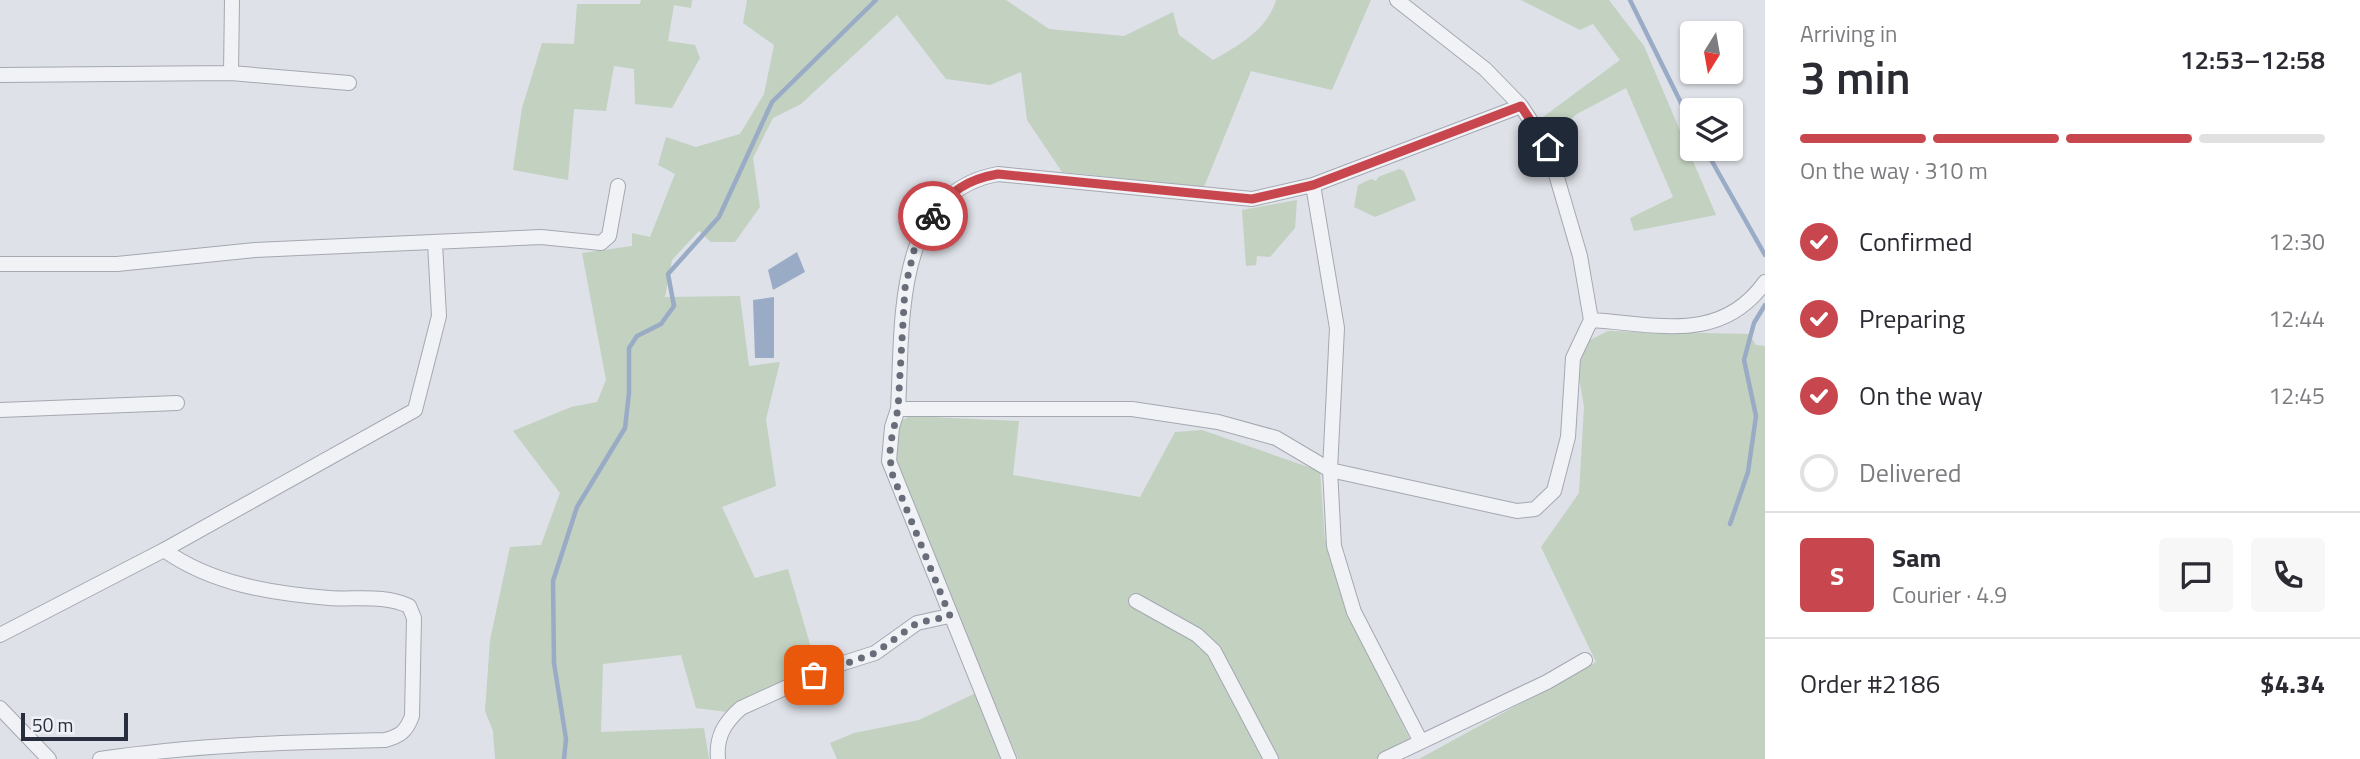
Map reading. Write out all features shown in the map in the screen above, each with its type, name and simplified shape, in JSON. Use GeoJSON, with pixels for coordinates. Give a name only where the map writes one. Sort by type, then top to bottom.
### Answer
{"type":"FeatureCollection","features":[{"type":"Feature","properties":{"kind":"street"},"geometry":{"type":"LineString","coordinates":[[231,73],[232,0]]}},
{"type":"Feature","properties":{"kind":"street"},"geometry":{"type":"LineString","coordinates":[[898,409],[1132,409],[1218,422],[1276,438],[1330,470],[1517,511],[1535,509],[1554,491],[1567,437],[1573,358],[1591,320],[1580,256],[1548,147],[1521,106],[1485,69],[1397,0]]}},
{"type":"Feature","properties":{"kind":"street"},"geometry":{"type":"LineString","coordinates":[[0,75],[231,73],[349,83]]}},
{"type":"Feature","properties":{"kind":"street"},"geometry":{"type":"LineString","coordinates":[[1009,759],[891,471],[890,446],[898,409],[905,288],[916,242],[954,190],[978,178],[998,174],[1237,200],[1313,185],[1521,106]]}},
{"type":"Feature","properties":{"kind":"street"},"geometry":{"type":"LineString","coordinates":[[1313,185],[1337,328],[1330,470],[1334,546],[1353,612],[1421,742]]}},
{"type":"Feature","properties":{"kind":"street"},"geometry":{"type":"LineString","coordinates":[[0,264],[117,264],[255,250],[541,237],[601,243],[610,236],[618,186]]}},
{"type":"Feature","properties":{"kind":"street"},"geometry":{"type":"LineString","coordinates":[[0,635],[163,551],[415,410],[439,316],[435,243]]}},
{"type":"Feature","properties":{"kind":"street"},"geometry":{"type":"LineString","coordinates":[[1591,320],[1701,326],[1732,315],[1750,303],[1765,282]]}},
{"type":"Feature","properties":{"kind":"street"},"geometry":{"type":"LineString","coordinates":[[0,411],[177,403]]}},
{"type":"Feature","properties":{"kind":"street"},"geometry":{"type":"LineString","coordinates":[[100,759],[142,753],[292,742],[385,740],[398,737],[407,729],[412,716],[414,618],[409,606],[396,600],[328,598],[243,585],[207,576],[163,551]]}},
{"type":"Feature","properties":{"kind":"street"},"geometry":{"type":"LineString","coordinates":[[1136,601],[1197,635],[1214,651],[1271,759]]}},
{"type":"Feature","properties":{"kind":"street"},"geometry":{"type":"LineString","coordinates":[[718,759],[719,736],[730,717],[741,708],[831,667],[875,653],[917,623],[950,616]]}},
{"type":"Feature","properties":{"kind":"street"},"geometry":{"type":"LineString","coordinates":[[1385,759],[1547,682],[1586,660]]}},
{"type":"Feature","properties":{"kind":"street"},"geometry":{"type":"LineString","coordinates":[[0,708],[49,759]]}},
{"type":"Feature","properties":{"kind":"green space"},"geometry":{"type":"Polygon","coordinates":[[[641,0],[692,0],[691,8],[674,5],[668,41],[695,45],[700,58],[672,108],[635,104],[634,69],[614,66],[606,111],[574,109],[568,180],[513,170],[522,108],[542,43],[574,44],[577,4],[640,4],[641,0]]]}},
{"type":"Feature","properties":{"kind":"green space"},"geometry":{"type":"Polygon","coordinates":[[[747,0],[1006,0],[1049,29],[1124,36],[1173,12],[1179,35],[1213,60],[1251,36],[1266,20],[1276,0],[1371,0],[1332,90],[1251,71],[1204,187],[1062,172],[1027,120],[1021,72],[990,85],[946,79],[897,15],[801,104],[773,118],[753,158],[760,207],[735,242],[711,242],[699,231],[672,260],[665,297],[740,296],[749,366],[780,362],[766,419],[776,486],[722,507],[755,578],[788,569],[817,668],[727,712],[696,708],[681,655],[603,664],[601,732],[704,728],[709,759],[495,759],[493,731],[485,711],[490,640],[510,547],[541,545],[560,493],[513,431],[571,407],[597,402],[606,380],[582,253],[632,246],[632,233],[650,237],[675,174],[658,165],[666,137],[696,147],[740,134],[764,94],[774,45],[743,23],[747,0]]]}},
{"type":"Feature","properties":{"kind":"green space"},"geometry":{"type":"Polygon","coordinates":[[[1521,0],[1609,0],[1644,46],[1680,130],[1680,161],[1693,161],[1716,215],[1634,231],[1630,218],[1673,197],[1626,88],[1577,114],[1552,135],[1543,117],[1620,60],[1593,24],[1580,30],[1521,0]]]}},
{"type":"Feature","properties":{"kind":"green space"},"geometry":{"type":"Polygon","coordinates":[[[1399,169],[1404,171],[1416,200],[1375,217],[1354,207],[1358,185],[1371,179],[1376,181],[1378,177],[1399,169]]]}},
{"type":"Feature","properties":{"kind":"green space"},"geometry":{"type":"Polygon","coordinates":[[[1297,200],[1295,228],[1270,257],[1257,256],[1256,265],[1246,266],[1242,210],[1297,200]]]}},
{"type":"Feature","properties":{"kind":"green space"},"geometry":{"type":"Polygon","coordinates":[[[1608,331],[1749,334],[1756,345],[1765,346],[1765,759],[1419,759],[1596,662],[1541,547],[1579,493],[1584,407],[1578,371],[1586,342],[1608,331]]]}},
{"type":"Feature","properties":{"kind":"green space"},"geometry":{"type":"Polygon","coordinates":[[[909,416],[1019,421],[1013,475],[1140,497],[1175,432],[1202,430],[1320,471],[1325,540],[1360,635],[1411,742],[1378,759],[1018,759],[900,475],[895,447],[900,422],[909,416]]]}},
{"type":"Feature","properties":{"kind":"green space"},"geometry":{"type":"Polygon","coordinates":[[[978,692],[1004,759],[837,759],[830,743],[854,733],[919,720],[978,692]]]}},
{"type":"Feature","properties":{"kind":"water"},"geometry":{"type":"Polygon","coordinates":[[[797,252],[805,272],[773,290],[768,270],[797,252]]]}},
{"type":"Feature","properties":{"kind":"water"},"geometry":{"type":"Polygon","coordinates":[[[774,297],[774,358],[755,358],[753,300],[774,297]]]}},
{"type":"Feature","properties":{"kind":"waterway"},"geometry":{"type":"LineString","coordinates":[[564,759],[566,739],[554,663],[553,581],[577,507],[625,428],[629,393],[629,348],[637,336],[661,324],[674,306],[668,274],[719,217],[772,102],[876,0]]}},
{"type":"Feature","properties":{"kind":"waterway"},"geometry":{"type":"LineString","coordinates":[[1630,0],[1680,101]]}},
{"type":"Feature","properties":{"kind":"waterway"},"geometry":{"type":"LineString","coordinates":[[1712,161],[1765,255]]}},
{"type":"Feature","properties":{"kind":"waterway"},"geometry":{"type":"LineString","coordinates":[[1730,524],[1748,472],[1756,416],[1744,360],[1754,323],[1765,305]]}},
{"type":"Feature","properties":{"kind":"way so far"},"geometry":{"type":"LineString","coordinates":[[814,675],[881,650],[917,623],[950,616],[889,461],[892,427],[898,409],[905,288],[916,242],[933,216]]}},
{"type":"Feature","properties":{"kind":"route"},"geometry":{"type":"LineString","coordinates":[[933,216],[954,190],[978,178],[998,174],[1237,200],[1252,199],[1313,185],[1521,106],[1548,147]]}}]}
